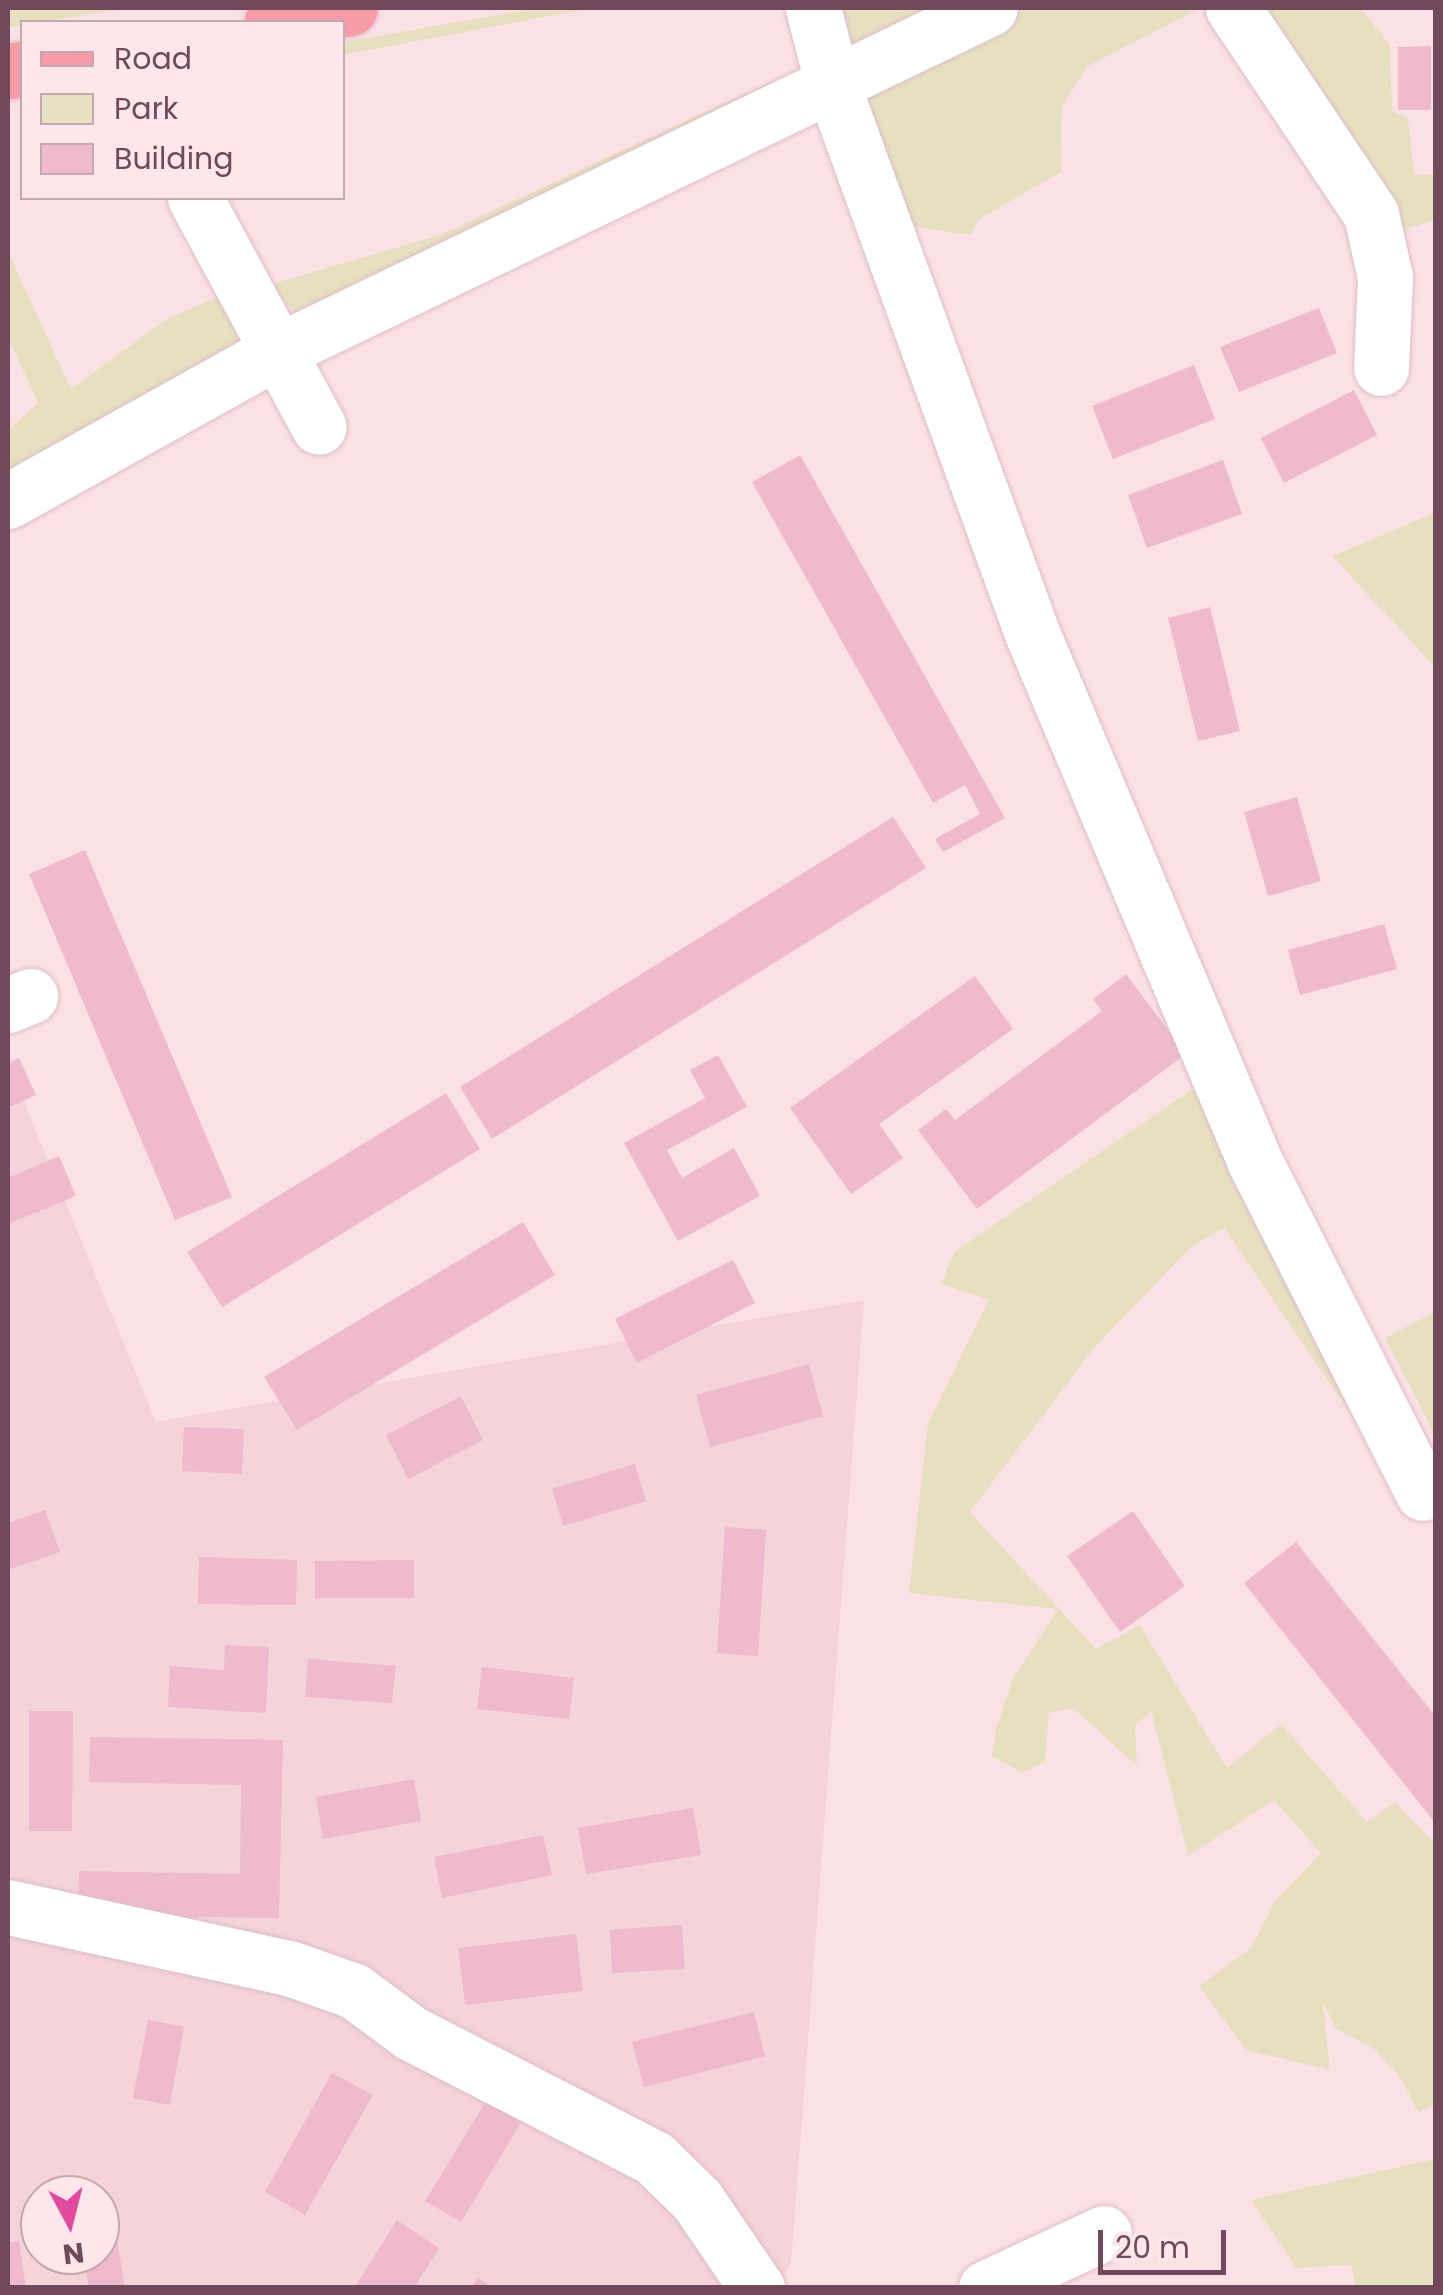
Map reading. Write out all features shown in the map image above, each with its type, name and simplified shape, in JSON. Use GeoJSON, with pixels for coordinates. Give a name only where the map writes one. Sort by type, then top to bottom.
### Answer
{"type":"FeatureCollection","features":[{"type":"Feature","properties":{"kind":"main road"},"geometry":{"type":"LineString","coordinates":[[283,20],[350,8]]}},
{"type":"Feature","properties":{"kind":"street"},"geometry":{"type":"LineString","coordinates":[[813,8],[834,89],[1032,633],[1255,1162],[1424,1494]]}},
{"type":"Feature","properties":{"kind":"street"},"geometry":{"type":"LineString","coordinates":[[8,501],[278,351],[834,89],[990,8]]}},
{"type":"Feature","properties":{"kind":"street"},"geometry":{"type":"LineString","coordinates":[[1232,8],[1371,214],[1385,277],[1381,368]]}},
{"type":"Feature","properties":{"kind":"street"},"geometry":{"type":"LineString","coordinates":[[195,200],[318,428]]}},
{"type":"Feature","properties":{"kind":"street"},"geometry":{"type":"LineString","coordinates":[[8,1907],[292,1968],[354,1991],[412,2033],[654,2158],[697,2200],[757,2288]]}},
{"type":"Feature","properties":{"kind":"street"},"geometry":{"type":"LineString","coordinates":[[986,2288],[1104,2232]]}},
{"type":"Feature","properties":{"kind":"shaded area"},"geometry":{"type":"Polygon","coordinates":[[[8,1063],[156,1422],[864,1300],[791,2264],[775,2287],[8,2287],[8,1063]]]}},
{"type":"Feature","properties":{"kind":"green space"},"geometry":{"type":"Polygon","coordinates":[[[8,8],[125,8],[55,20],[20,20],[20,26],[8,28],[8,8]]]}},
{"type":"Feature","properties":{"kind":"green space"},"geometry":{"type":"Polygon","coordinates":[[[538,8],[592,8],[345,55],[345,42],[538,8]]]}},
{"type":"Feature","properties":{"kind":"green space"},"geometry":{"type":"Polygon","coordinates":[[[833,8],[968,8],[855,65],[833,8]]]}},
{"type":"Feature","properties":{"kind":"green space"},"geometry":{"type":"Polygon","coordinates":[[[1019,8],[1201,8],[1088,66],[1062,107],[1061,172],[978,220],[971,235],[907,226],[862,94],[1019,8]]]}},
{"type":"Feature","properties":{"kind":"green space"},"geometry":{"type":"Polygon","coordinates":[[[1248,8],[1361,8],[1390,45],[1392,111],[1408,117],[1414,175],[1435,174],[1435,220],[1399,231],[1248,8]]]}},
{"type":"Feature","properties":{"kind":"green space"},"geometry":{"type":"Polygon","coordinates":[[[816,61],[303,320],[268,285],[440,235],[816,61]]]}},
{"type":"Feature","properties":{"kind":"green space"},"geometry":{"type":"Polygon","coordinates":[[[8,252],[71,389],[168,318],[230,292],[255,342],[8,481],[8,430],[38,403],[8,337],[8,252]]]}},
{"type":"Feature","properties":{"kind":"green space"},"geometry":{"type":"Polygon","coordinates":[[[1435,513],[1435,667],[1332,556],[1435,513]]]}},
{"type":"Feature","properties":{"kind":"green space"},"geometry":{"type":"Polygon","coordinates":[[[1193,1089],[1393,1476],[1224,1228],[1191,1247],[1093,1349],[970,1512],[1096,1649],[1140,1625],[1227,1768],[1281,1724],[1367,1822],[1395,1802],[1435,1844],[1435,2106],[1418,2112],[1402,2080],[1376,2050],[1336,2029],[1323,2002],[1330,2070],[1246,2050],[1199,1986],[1251,1948],[1275,1901],[1321,1853],[1274,1800],[1188,1856],[1151,1711],[1135,1726],[1137,1766],[1073,1708],[1049,1713],[1045,1762],[1022,1773],[992,1756],[996,1729],[1013,1678],[1058,1609],[909,1593],[928,1423],[989,1300],[941,1284],[954,1252],[1193,1089]]]}},
{"type":"Feature","properties":{"kind":"green space"},"geometry":{"type":"Polygon","coordinates":[[[1435,1312],[1435,1435],[1385,1338],[1435,1312]]]}},
{"type":"Feature","properties":{"kind":"green space"},"geometry":{"type":"Polygon","coordinates":[[[1435,2159],[1435,2287],[1356,2287],[1351,2265],[1296,2268],[1251,2200],[1435,2159]]]}},
{"type":"Feature","properties":{"kind":"building"},"geometry":{"type":"Polygon","coordinates":[[[1431,46],[1431,110],[1398,110],[1398,47],[1431,46]]]}},
{"type":"Feature","properties":{"kind":"building"},"geometry":{"type":"Polygon","coordinates":[[[1319,308],[1337,353],[1239,392],[1220,347],[1319,308]]]}},
{"type":"Feature","properties":{"kind":"building"},"geometry":{"type":"Polygon","coordinates":[[[1194,365],[1215,419],[1113,459],[1092,406],[1194,365]]]}},
{"type":"Feature","properties":{"kind":"building"},"geometry":{"type":"Polygon","coordinates":[[[1354,390],[1377,435],[1284,483],[1261,438],[1354,390]]]}},
{"type":"Feature","properties":{"kind":"building"},"geometry":{"type":"Polygon","coordinates":[[[800,455],[1005,818],[943,852],[935,839],[980,814],[965,785],[933,803],[752,482],[800,455]]]}},
{"type":"Feature","properties":{"kind":"building"},"geometry":{"type":"Polygon","coordinates":[[[1223,460],[1242,514],[1147,548],[1128,495],[1223,460]]]}},
{"type":"Feature","properties":{"kind":"building"},"geometry":{"type":"Polygon","coordinates":[[[1210,607],[1240,731],[1198,741],[1168,618],[1210,607]]]}},
{"type":"Feature","properties":{"kind":"building"},"geometry":{"type":"Polygon","coordinates":[[[1297,797],[1321,881],[1268,896],[1244,812],[1297,797]]]}},
{"type":"Feature","properties":{"kind":"building"},"geometry":{"type":"Polygon","coordinates":[[[893,817],[926,868],[492,1139],[460,1087],[893,817]]]}},
{"type":"Feature","properties":{"kind":"building"},"geometry":{"type":"Polygon","coordinates":[[[85,850],[232,1197],[175,1220],[29,874],[85,850]]]}},
{"type":"Feature","properties":{"kind":"building"},"geometry":{"type":"Polygon","coordinates":[[[1384,924],[1397,969],[1300,995],[1288,950],[1384,924]]]}},
{"type":"Feature","properties":{"kind":"building"},"geometry":{"type":"Polygon","coordinates":[[[1126,974],[1186,1054],[977,1209],[918,1130],[946,1109],[955,1120],[1102,1011],[1093,999],[1126,974]]]}},
{"type":"Feature","properties":{"kind":"building"},"geometry":{"type":"Polygon","coordinates":[[[975,976],[1013,1029],[879,1124],[903,1158],[851,1194],[790,1108],[975,976]]]}},
{"type":"Feature","properties":{"kind":"building"},"geometry":{"type":"Polygon","coordinates":[[[718,1055],[747,1107],[667,1150],[682,1178],[734,1148],[760,1196],[678,1241],[624,1143],[705,1098],[690,1070],[718,1055]]]}},
{"type":"Feature","properties":{"kind":"building"},"geometry":{"type":"Polygon","coordinates":[[[19,1058],[36,1095],[8,1108],[8,1063],[19,1058]]]}},
{"type":"Feature","properties":{"kind":"building"},"geometry":{"type":"Polygon","coordinates":[[[446,1093],[480,1149],[222,1307],[187,1252],[446,1093]]]}},
{"type":"Feature","properties":{"kind":"building"},"geometry":{"type":"Polygon","coordinates":[[[59,1156],[76,1196],[8,1224],[8,1178],[59,1156]]]}},
{"type":"Feature","properties":{"kind":"building"},"geometry":{"type":"Polygon","coordinates":[[[523,1222],[555,1275],[297,1430],[264,1377],[523,1222]]]}},
{"type":"Feature","properties":{"kind":"building"},"geometry":{"type":"Polygon","coordinates":[[[733,1260],[755,1303],[637,1363],[615,1319],[733,1260]]]}},
{"type":"Feature","properties":{"kind":"building"},"geometry":{"type":"Polygon","coordinates":[[[809,1364],[823,1416],[710,1447],[696,1395],[809,1364]]]}},
{"type":"Feature","properties":{"kind":"building"},"geometry":{"type":"Polygon","coordinates":[[[461,1396],[483,1440],[408,1479],[386,1435],[461,1396]]]}},
{"type":"Feature","properties":{"kind":"building"},"geometry":{"type":"Polygon","coordinates":[[[184,1427],[244,1429],[242,1474],[182,1471],[184,1427]]]}},
{"type":"Feature","properties":{"kind":"building"},"geometry":{"type":"Polygon","coordinates":[[[635,1464],[646,1501],[563,1526],[552,1489],[635,1464]]]}},
{"type":"Feature","properties":{"kind":"building"},"geometry":{"type":"Polygon","coordinates":[[[45,1510],[60,1552],[8,1570],[8,1523],[45,1510]]]}},
{"type":"Feature","properties":{"kind":"building"},"geometry":{"type":"Polygon","coordinates":[[[1133,1511],[1185,1586],[1120,1632],[1067,1556],[1133,1511]]]}},
{"type":"Feature","properties":{"kind":"building"},"geometry":{"type":"Polygon","coordinates":[[[725,1527],[766,1530],[758,1656],[717,1653],[725,1527]]]}},
{"type":"Feature","properties":{"kind":"building"},"geometry":{"type":"Polygon","coordinates":[[[1296,1542],[1436,1717],[1436,1824],[1244,1583],[1296,1542]]]}},
{"type":"Feature","properties":{"kind":"building"},"geometry":{"type":"Polygon","coordinates":[[[199,1557],[297,1560],[296,1605],[198,1604],[199,1557]]]}},
{"type":"Feature","properties":{"kind":"building"},"geometry":{"type":"Polygon","coordinates":[[[414,1560],[414,1598],[315,1598],[315,1561],[414,1560]]]}},
{"type":"Feature","properties":{"kind":"building"},"geometry":{"type":"Polygon","coordinates":[[[225,1645],[269,1647],[266,1713],[168,1707],[170,1666],[224,1670],[225,1645]]]}},
{"type":"Feature","properties":{"kind":"building"},"geometry":{"type":"Polygon","coordinates":[[[308,1659],[396,1666],[392,1703],[305,1697],[308,1659]]]}},
{"type":"Feature","properties":{"kind":"building"},"geometry":{"type":"Polygon","coordinates":[[[482,1667],[574,1678],[569,1719],[477,1709],[482,1667]]]}},
{"type":"Feature","properties":{"kind":"building"},"geometry":{"type":"Polygon","coordinates":[[[29,1711],[73,1711],[72,1831],[29,1831],[29,1711]]]}},
{"type":"Feature","properties":{"kind":"building"},"geometry":{"type":"Polygon","coordinates":[[[90,1737],[283,1740],[279,1918],[78,1915],[79,1871],[240,1874],[241,1785],[89,1782],[90,1737]]]}},
{"type":"Feature","properties":{"kind":"building"},"geometry":{"type":"Polygon","coordinates":[[[414,1779],[421,1821],[323,1839],[316,1797],[414,1779]]]}},
{"type":"Feature","properties":{"kind":"building"},"geometry":{"type":"Polygon","coordinates":[[[693,1808],[701,1855],[586,1874],[578,1828],[693,1808]]]}},
{"type":"Feature","properties":{"kind":"building"},"geometry":{"type":"Polygon","coordinates":[[[543,1835],[552,1875],[442,1898],[434,1857],[543,1835]]]}},
{"type":"Feature","properties":{"kind":"building"},"geometry":{"type":"Polygon","coordinates":[[[682,1925],[685,1969],[612,1973],[610,1930],[682,1925]]]}},
{"type":"Feature","properties":{"kind":"building"},"geometry":{"type":"Polygon","coordinates":[[[576,1934],[583,1991],[465,2005],[458,1948],[576,1934]]]}},
{"type":"Feature","properties":{"kind":"building"},"geometry":{"type":"Polygon","coordinates":[[[754,2012],[765,2056],[644,2087],[632,2042],[754,2012]]]}},
{"type":"Feature","properties":{"kind":"building"},"geometry":{"type":"Polygon","coordinates":[[[148,2020],[184,2027],[170,2105],[133,2098],[148,2020]]]}},
{"type":"Feature","properties":{"kind":"building"},"geometry":{"type":"Polygon","coordinates":[[[332,2073],[373,2095],[305,2215],[265,2192],[332,2073]]]}},
{"type":"Feature","properties":{"kind":"building"},"geometry":{"type":"Polygon","coordinates":[[[487,2100],[522,2121],[461,2222],[425,2201],[487,2100]]]}},
{"type":"Feature","properties":{"kind":"building"},"geometry":{"type":"Polygon","coordinates":[[[397,2220],[439,2248],[414,2288],[354,2288],[397,2220]]]}},
{"type":"Feature","properties":{"kind":"building"},"geometry":{"type":"Polygon","coordinates":[[[19,2241],[20,2275],[24,2275],[26,2288],[8,2288],[8,2243],[19,2241]]]}},
{"type":"Feature","properties":{"kind":"building"},"geometry":{"type":"Polygon","coordinates":[[[120,2258],[125,2288],[89,2288],[87,2275],[120,2275],[120,2258]]]}},
{"type":"Feature","properties":{"kind":"building"},"geometry":{"type":"Polygon","coordinates":[[[478,2278],[493,2288],[471,2288],[478,2278]]]}}]}
